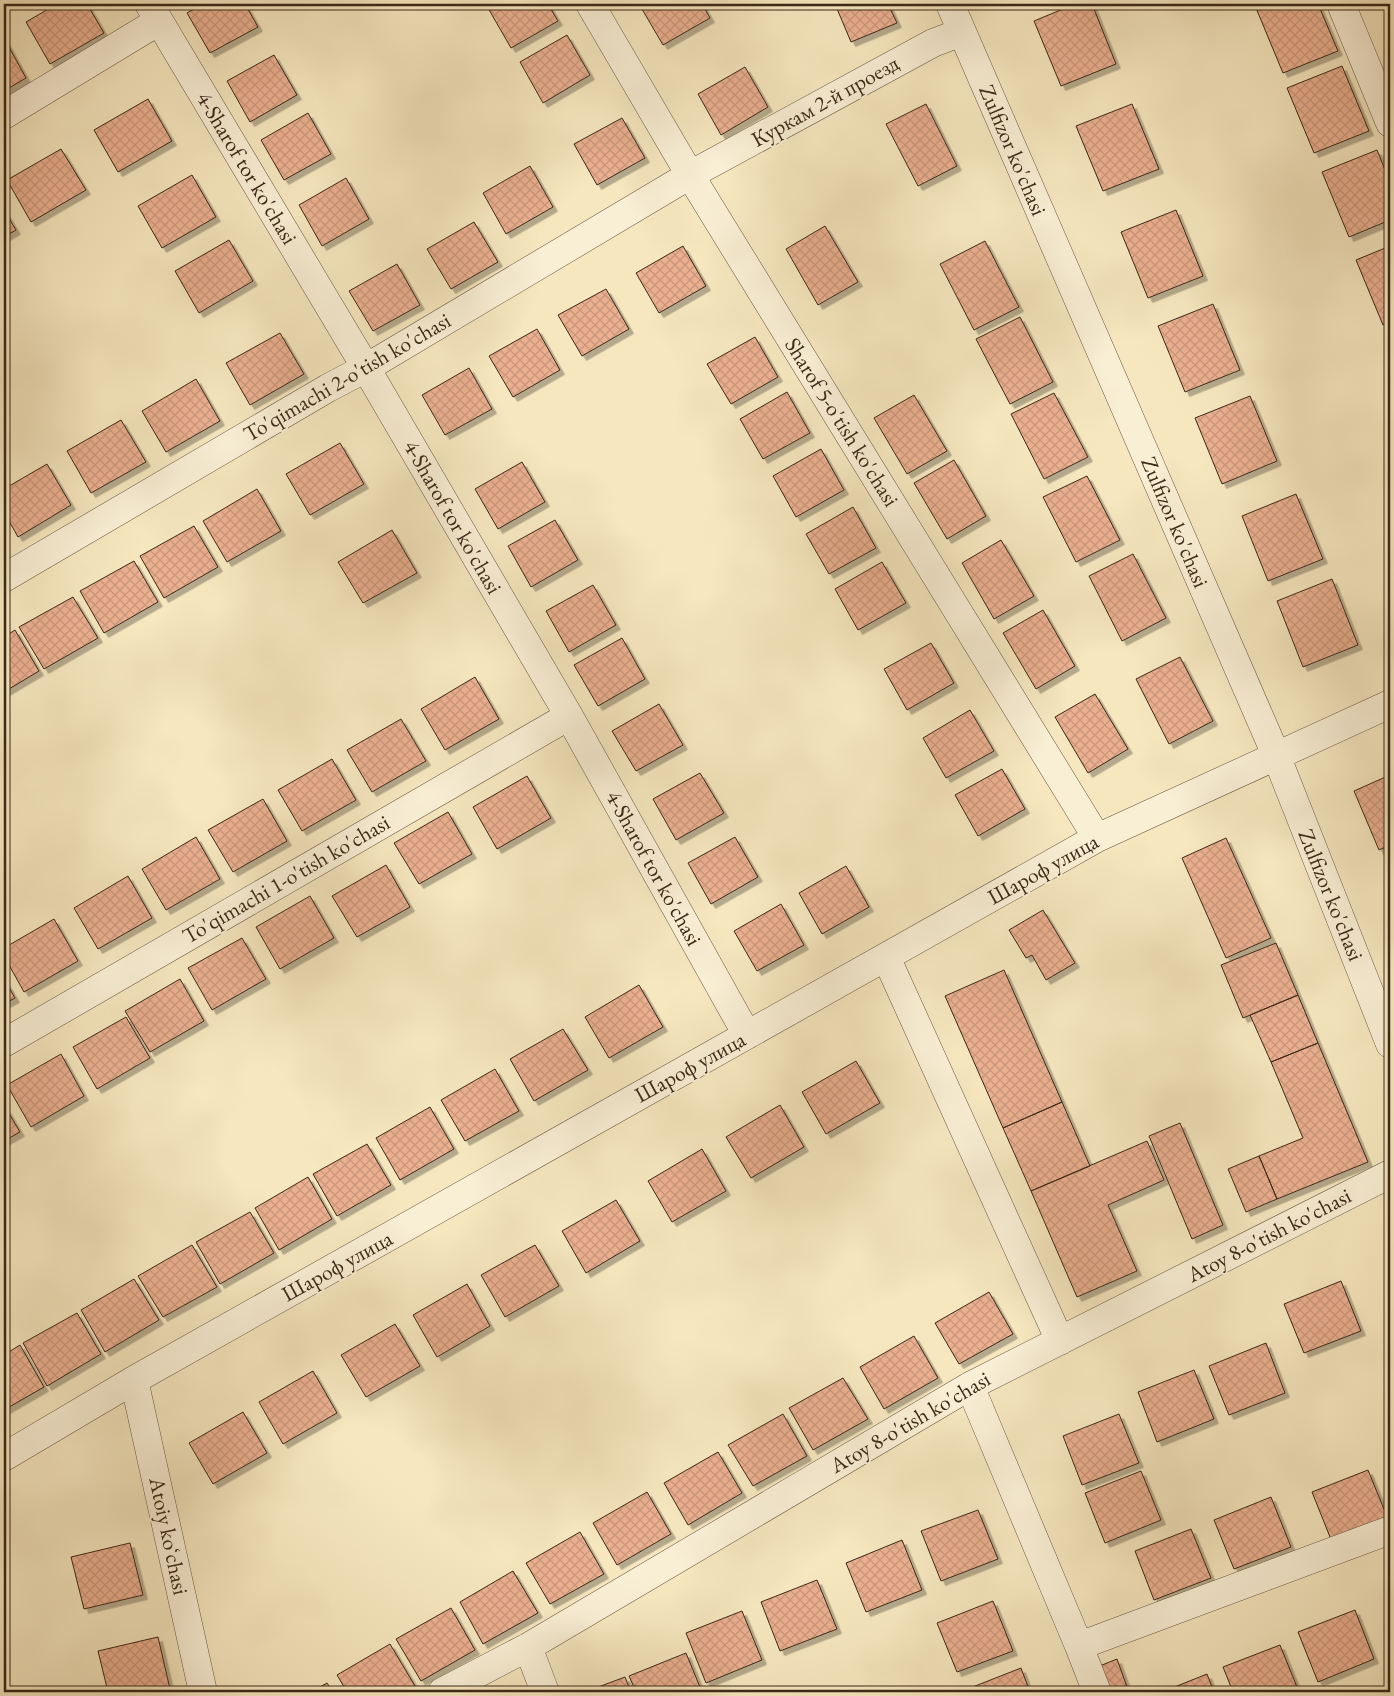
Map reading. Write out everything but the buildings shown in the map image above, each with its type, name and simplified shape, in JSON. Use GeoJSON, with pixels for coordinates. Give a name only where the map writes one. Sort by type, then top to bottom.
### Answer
{"type":"FeatureCollection","features":[{"type":"Feature","properties":{"kind":"street","name":"Sharof 5-o'tish ko'chasi"},"geometry":{"type":"LineString","coordinates":[[590,4],[690,175],[1097,838]]}},
{"type":"Feature","properties":{"kind":"street","name":"Zulfizor ko'chasi"},"geometry":{"type":"LineString","coordinates":[[950,4],[1276,755],[1390,1044]]}},
{"type":"Feature","properties":{"kind":"street"},"geometry":{"type":"LineString","coordinates":[[1342,4],[1390,123]]}},
{"type":"Feature","properties":{"kind":"street"},"geometry":{"type":"LineString","coordinates":[[4,115],[154,12]]}},
{"type":"Feature","properties":{"kind":"street","name":"4-Sharof tor ko'chasi"},"geometry":{"type":"LineString","coordinates":[[154,12],[366,368],[569,716],[747,1035]]}},
{"type":"Feature","properties":{"kind":"street","name":"Куркам 2-й проезд"},"geometry":{"type":"LineString","coordinates":[[690,175],[933,42],[962,32]]}},
{"type":"Feature","properties":{"kind":"street","name":"To'qimachi 2-o'tish ko'chasi"},"geometry":{"type":"LineString","coordinates":[[4,578],[328,388],[366,368],[690,175]]}},
{"type":"Feature","properties":{"kind":"street","name":"Шароф улица"},"geometry":{"type":"LineString","coordinates":[[4,1457],[134,1380],[1097,838],[1390,704]]}},
{"type":"Feature","properties":{"kind":"street","name":"To'qimachi 1-o'tish ko'chasi"},"geometry":{"type":"LineString","coordinates":[[4,1043],[569,716]]}},
{"type":"Feature","properties":{"kind":"street"},"geometry":{"type":"LineString","coordinates":[[886,957],[1060,1341]]}},
{"type":"Feature","properties":{"kind":"street","name":"Atoy 8-o'tish ko'chasi"},"geometry":{"type":"LineString","coordinates":[[442,1692],[528,1646],[970,1386],[1390,1174]]}},
{"type":"Feature","properties":{"kind":"street","name":"Atoiy koʻchasi"},"geometry":{"type":"LineString","coordinates":[[134,1380],[203,1692]]}},
{"type":"Feature","properties":{"kind":"street"},"geometry":{"type":"LineString","coordinates":[[970,1386],[1097,1692]]}},
{"type":"Feature","properties":{"kind":"street"},"geometry":{"type":"LineString","coordinates":[[1079,1646],[1390,1530]]}},
{"type":"Feature","properties":{"kind":"street"},"geometry":{"type":"LineString","coordinates":[[528,1646],[545,1692]]}}]}
